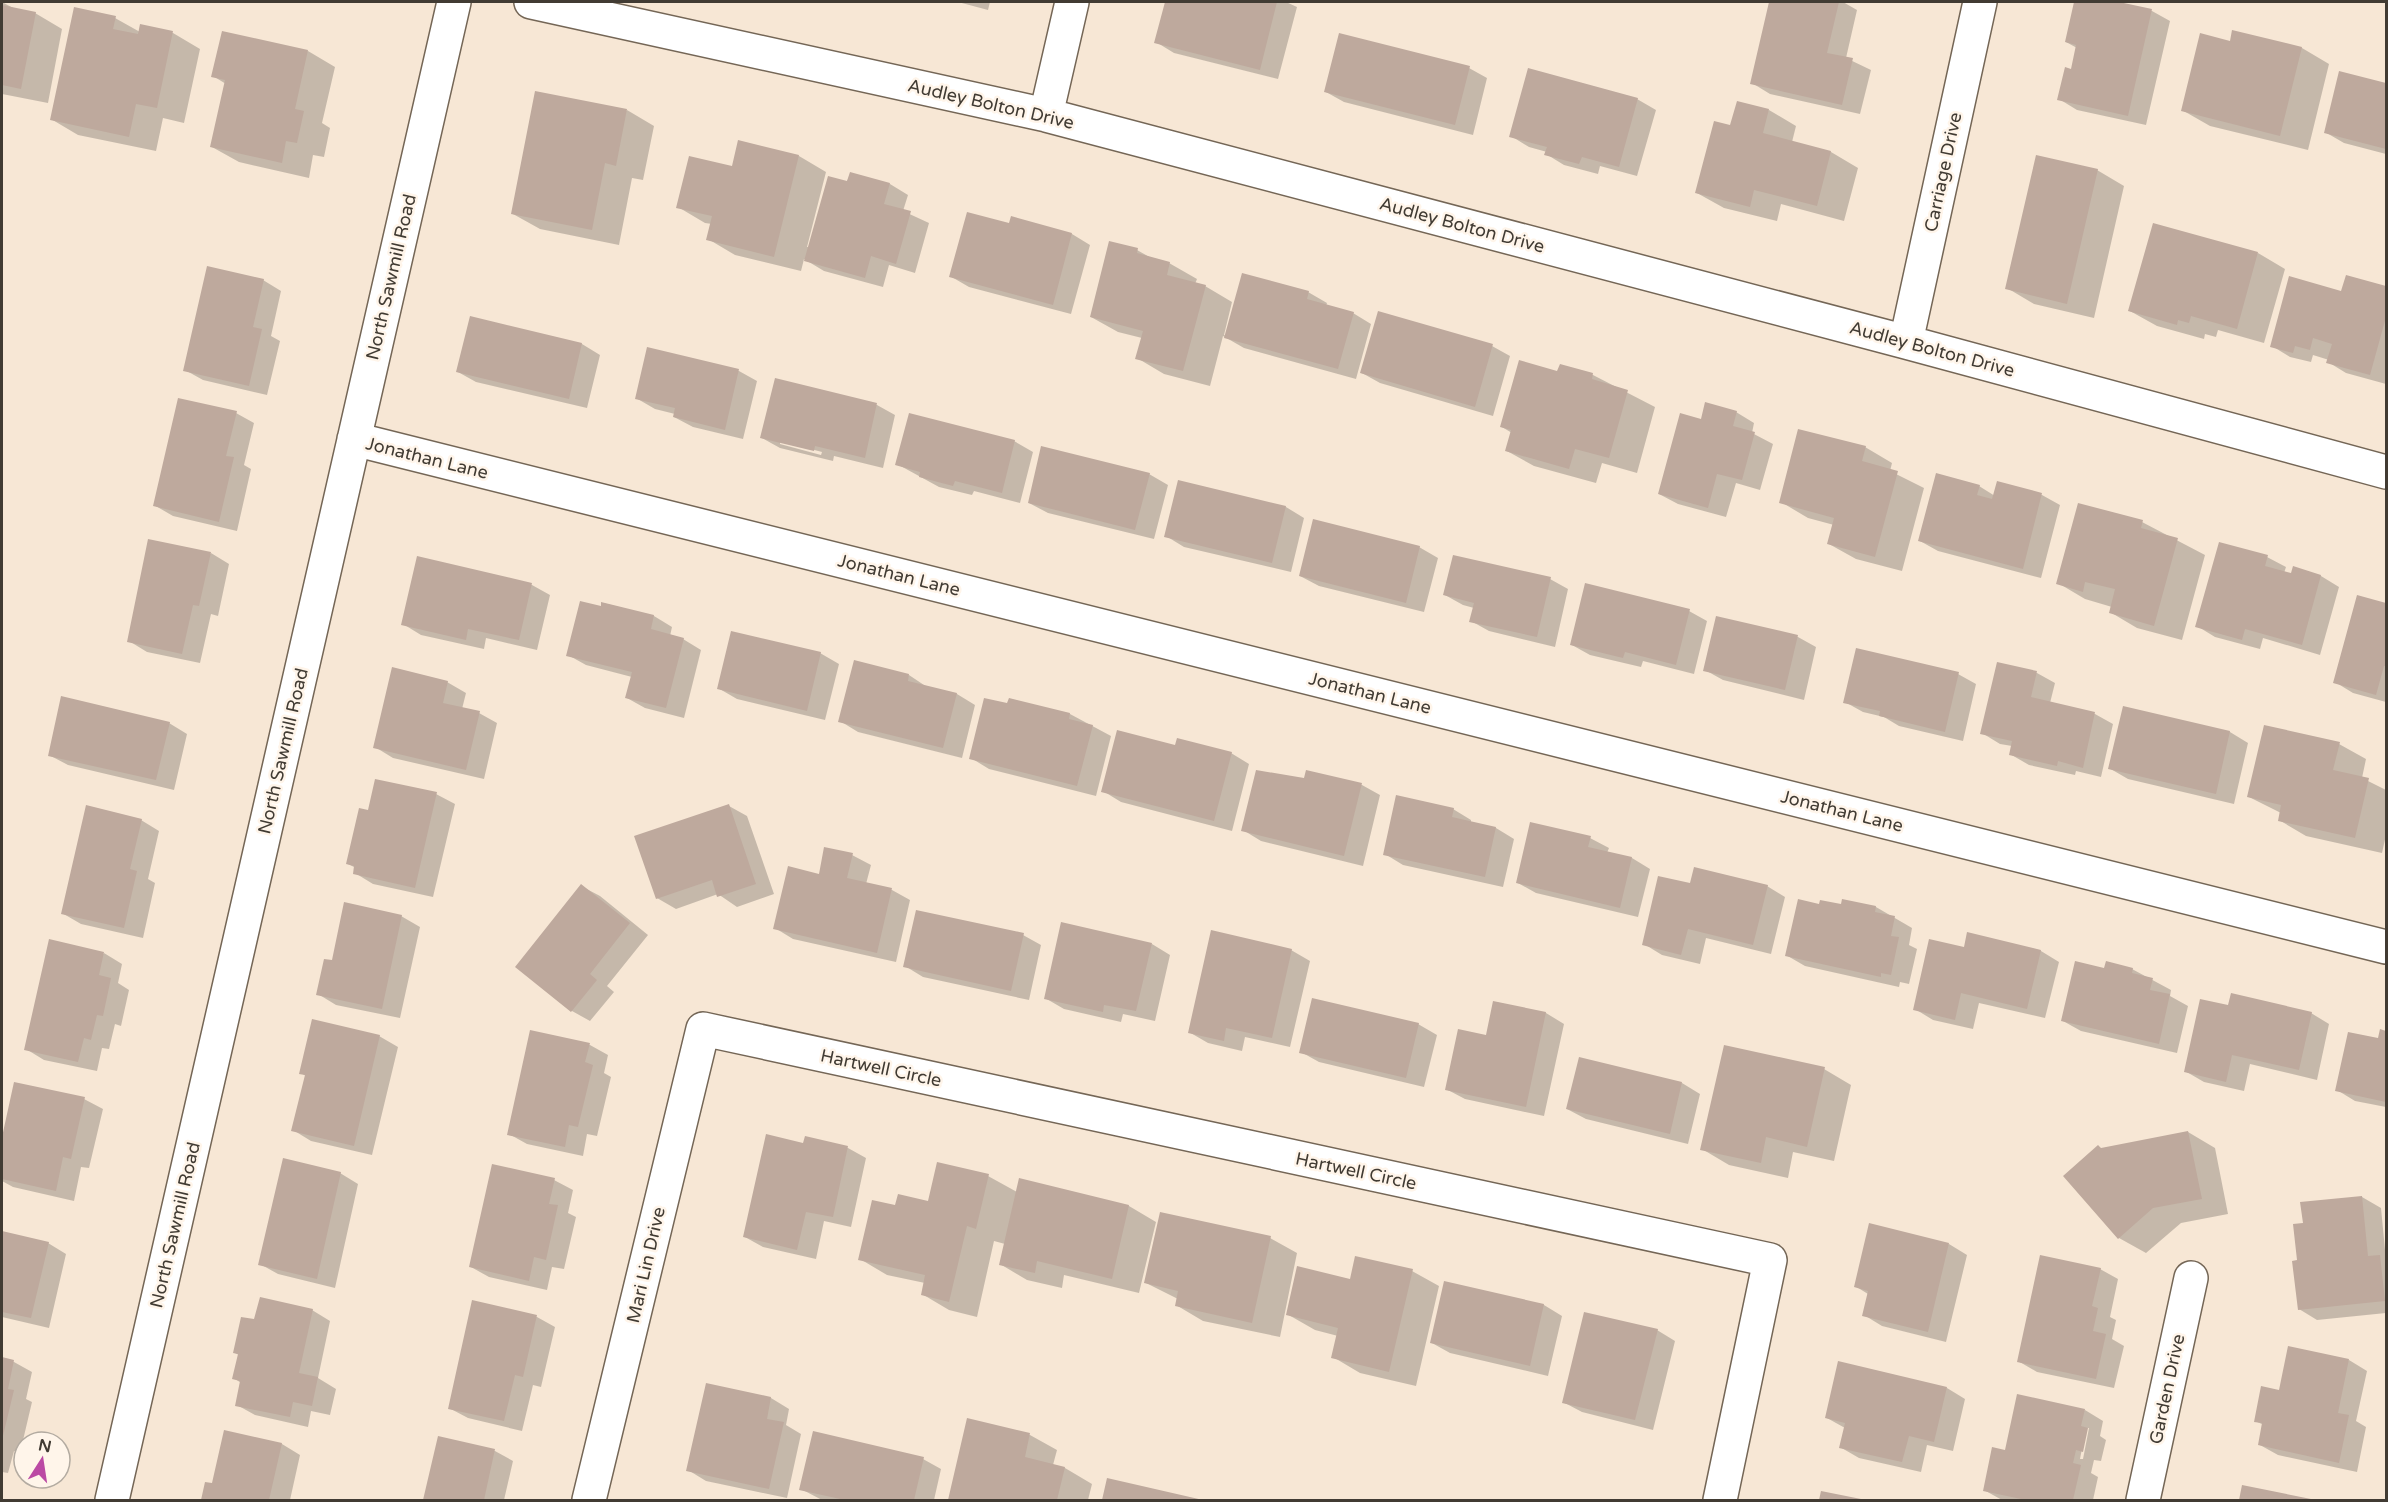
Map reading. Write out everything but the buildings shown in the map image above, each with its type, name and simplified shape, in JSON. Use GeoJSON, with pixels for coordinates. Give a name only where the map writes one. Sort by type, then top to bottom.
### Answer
{"type":"FeatureCollection","features":[{"type":"Feature","properties":{"kind":"street","name":"North Sawmill Road"},"geometry":{"type":"LineString","coordinates":[[112,1500],[454,2]]}},
{"type":"Feature","properties":{"kind":"street","name":"Audley Bolton Drive"},"geometry":{"type":"LineString","coordinates":[[531,2],[1046,115],[1906,342],[2386,472]]}},
{"type":"Feature","properties":{"kind":"street"},"geometry":{"type":"LineString","coordinates":[[1046,115],[1072,2]]}},
{"type":"Feature","properties":{"kind":"street","name":"Carriage Drive"},"geometry":{"type":"LineString","coordinates":[[1906,342],[1980,2]]}},
{"type":"Feature","properties":{"kind":"street","name":"Jonathan Lane"},"geometry":{"type":"LineString","coordinates":[[354,439],[2386,947]]}},
{"type":"Feature","properties":{"kind":"street","name":"Mari Lin Drive"},"geometry":{"type":"LineString","coordinates":[[590,1500],[703,1029]]}},
{"type":"Feature","properties":{"kind":"street","name":"Hartwell Circle"},"geometry":{"type":"LineString","coordinates":[[703,1029],[1770,1260],[1720,1500]]}},
{"type":"Feature","properties":{"kind":"street","name":"Garden Drive"},"geometry":{"type":"LineString","coordinates":[[2143,1500],[2191,1278]]}}]}
